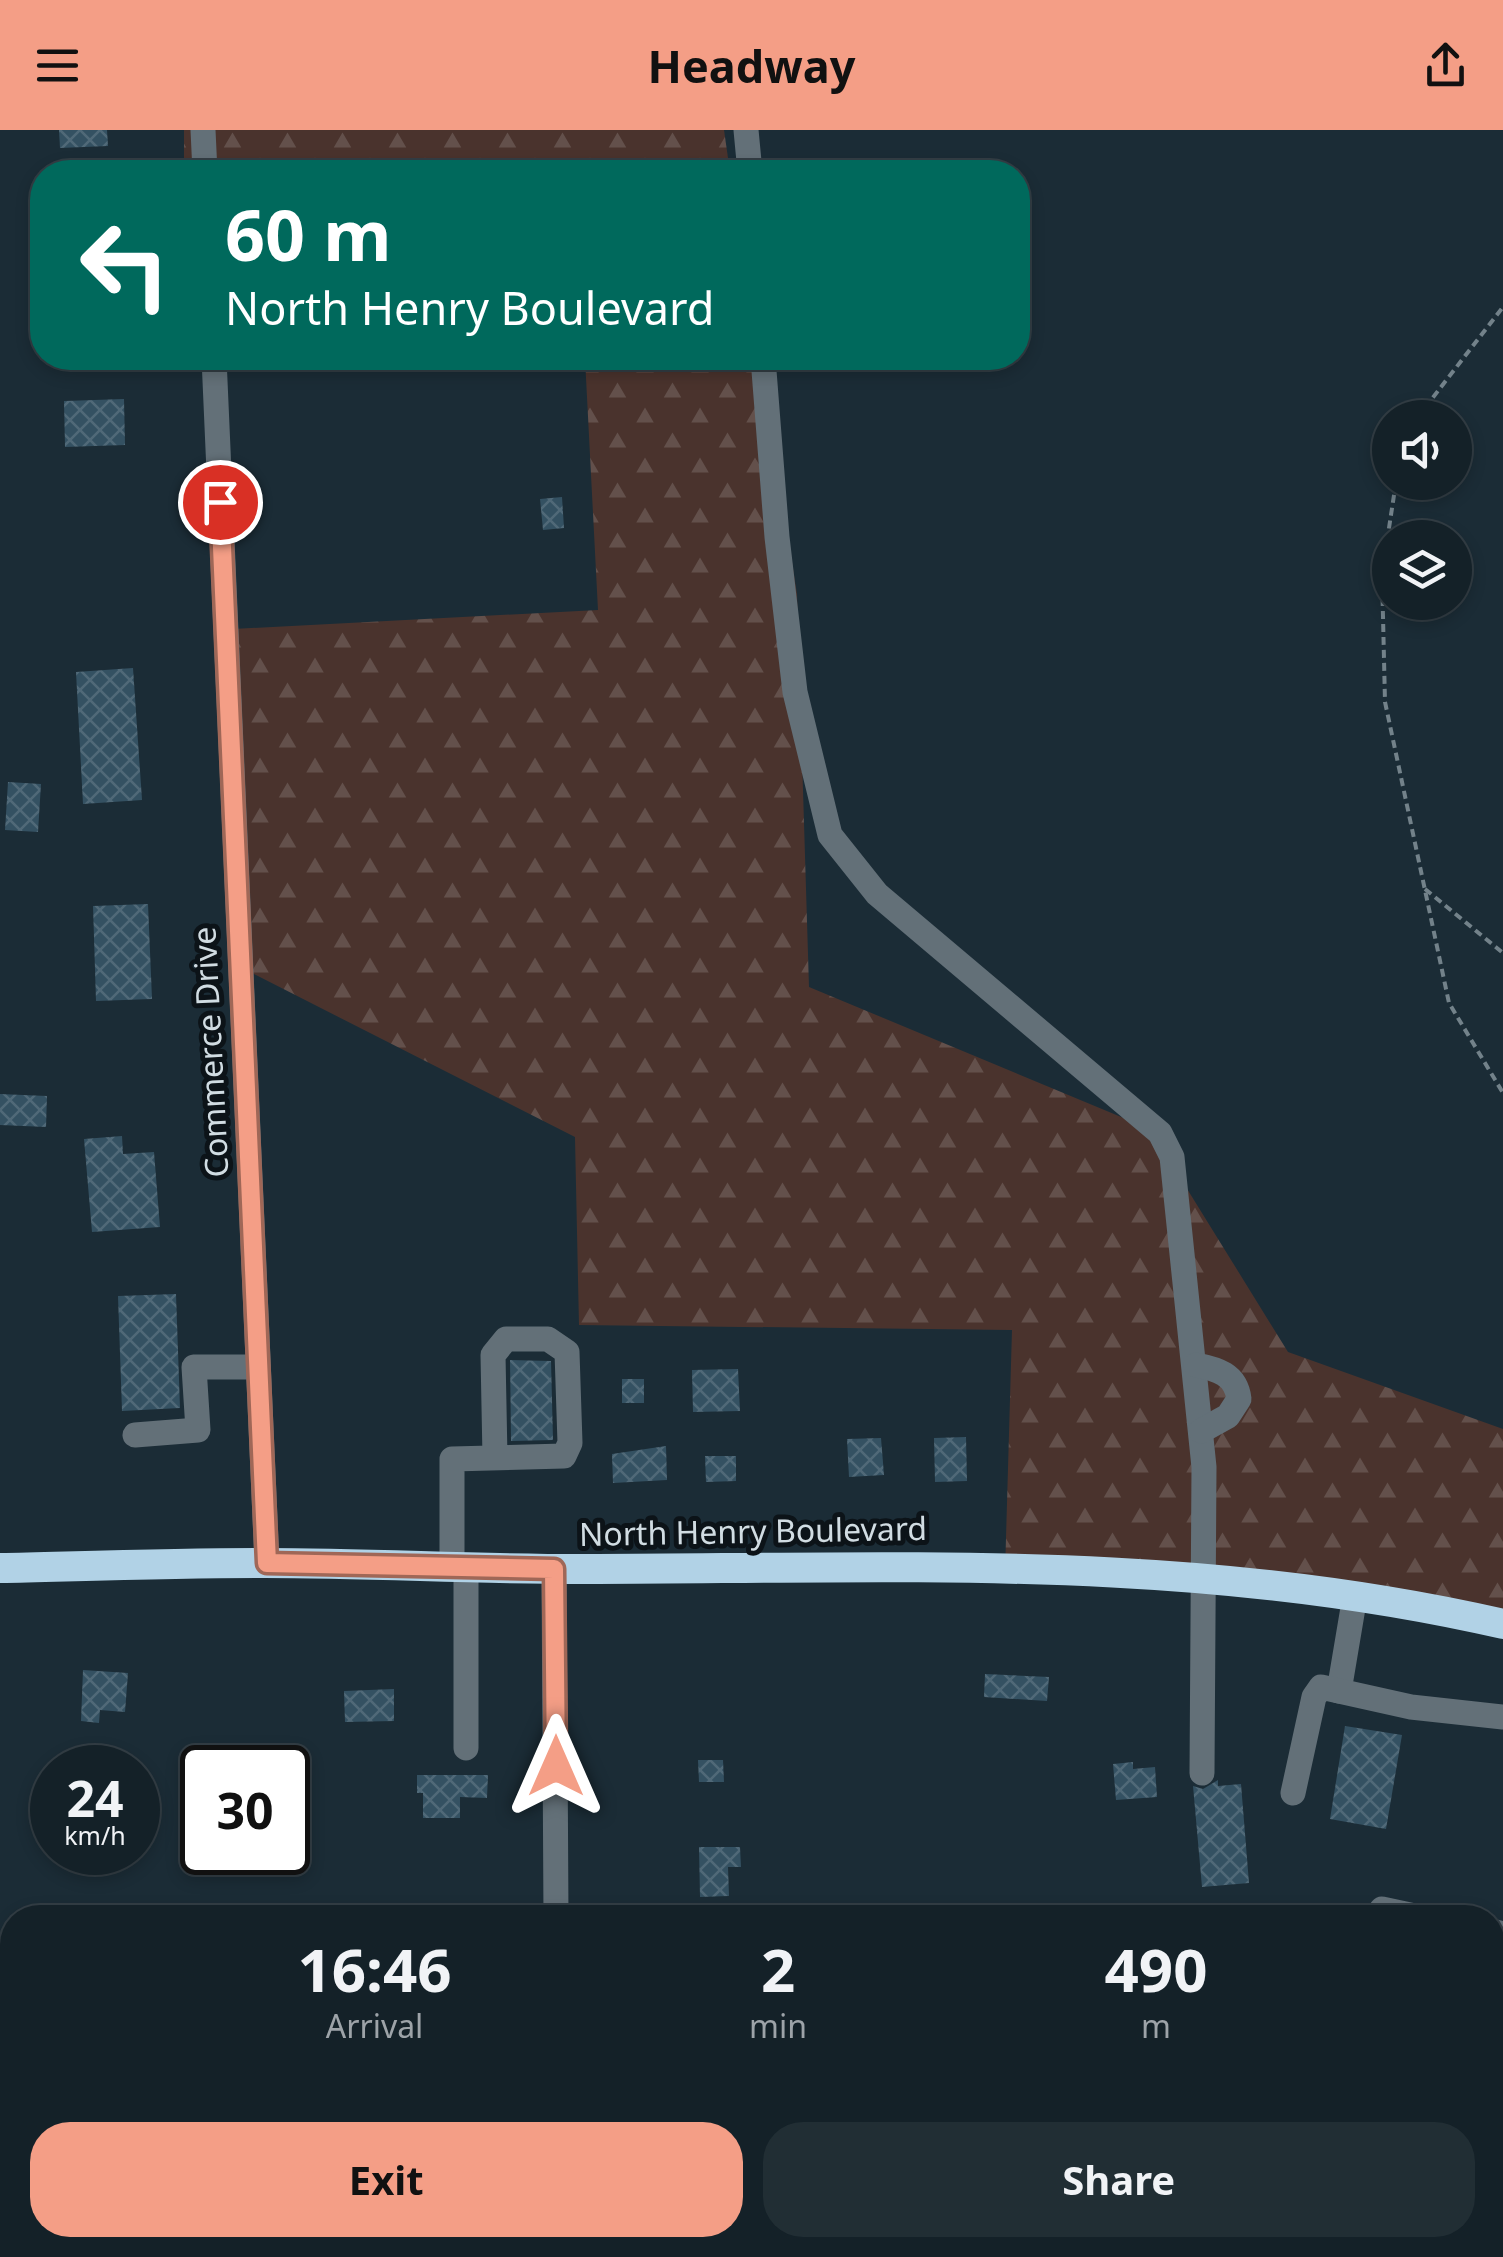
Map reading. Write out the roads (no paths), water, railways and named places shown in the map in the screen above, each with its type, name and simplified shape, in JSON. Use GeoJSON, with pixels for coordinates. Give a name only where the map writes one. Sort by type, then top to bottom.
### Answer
{"type":"FeatureCollection","features":[{"type":"Feature","properties":{"kind":"highway","name":"North Henry Boulevard"},"geometry":{"type":"LineString","coordinates":[[0,1568],[267,1563],[554,1569],[946,1564],[1202,1576],[1355,1596],[1503,1624]]}},
{"type":"Feature","properties":{"kind":"street"},"geometry":{"type":"LineString","coordinates":[[203,130],[204,160]]}},
{"type":"Feature","properties":{"kind":"street"},"geometry":{"type":"LineString","coordinates":[[746,130],[749,160]]}},
{"type":"Feature","properties":{"kind":"street","name":"Commerce Drive"},"geometry":{"type":"LineString","coordinates":[[215,370],[267,1563]]}},
{"type":"Feature","properties":{"kind":"street"},"geometry":{"type":"LineString","coordinates":[[765,370],[777,537],[796,692],[830,835],[877,894],[1160,1133],[1172,1157],[1202,1431],[1202,1773]]}},
{"type":"Feature","properties":{"kind":"street"},"geometry":{"type":"LineString","coordinates":[[466,1748],[452,1459],[495,1458],[564,1456],[570,1443],[567,1352],[548,1340],[506,1339],[493,1355],[495,1458]]}},
{"type":"Feature","properties":{"kind":"street"},"geometry":{"type":"LineString","coordinates":[[1196,1365],[1224,1373],[1235,1384],[1239,1399],[1228,1416],[1202,1431]]}},
{"type":"Feature","properties":{"kind":"street"},"geometry":{"type":"LineString","coordinates":[[135,1436],[198,1430],[194,1367],[258,1367]]}},
{"type":"Feature","properties":{"kind":"street"},"geometry":{"type":"LineString","coordinates":[[554,1569],[556,1905]]}},
{"type":"Feature","properties":{"kind":"street"},"geometry":{"type":"LineString","coordinates":[[1339,1691],[1355,1596]]}},
{"type":"Feature","properties":{"kind":"street"},"geometry":{"type":"LineString","coordinates":[[1293,1793],[1314,1696],[1322,1687],[1411,1707],[1503,1717]]}}]}
